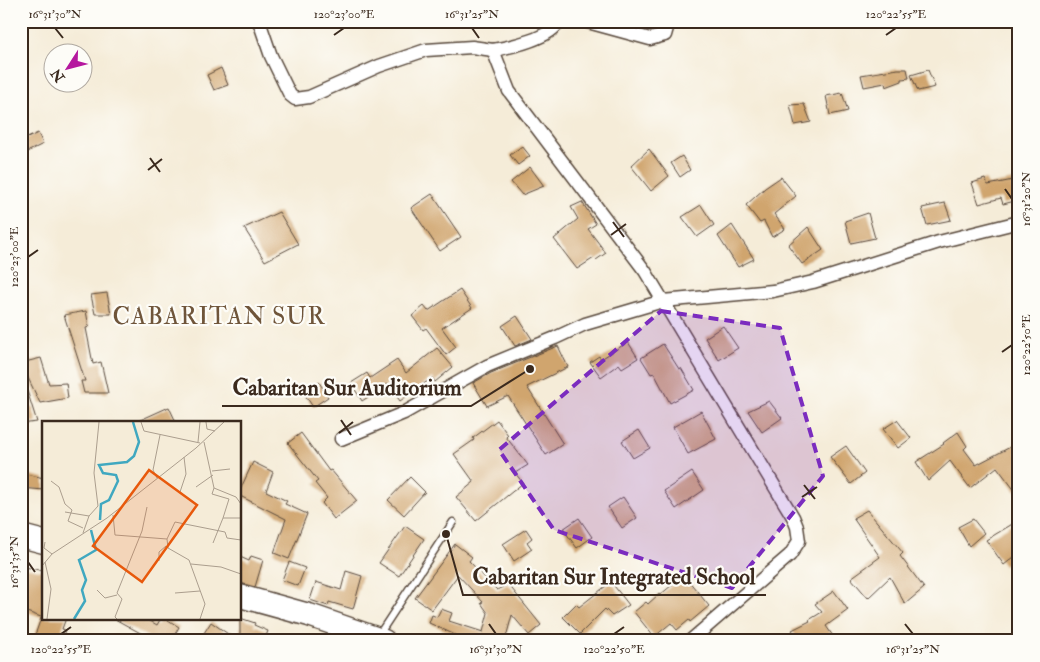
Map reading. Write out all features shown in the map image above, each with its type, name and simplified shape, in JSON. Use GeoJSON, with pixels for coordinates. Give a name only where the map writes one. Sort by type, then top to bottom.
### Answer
{"type":"FeatureCollection","features":[{"type":"Feature","properties":{"kind":"highway"},"geometry":{"type":"LineString","coordinates":[[21,536],[42,541]]}},
{"type":"Feature","properties":{"kind":"highway"},"geometry":{"type":"LineString","coordinates":[[241,596],[309,615],[382,640]]}},
{"type":"Feature","properties":{"kind":"street"},"geometry":{"type":"LineString","coordinates":[[258,21],[271,56],[290,95],[295,99],[309,97],[379,66],[426,50],[472,47],[493,50],[510,47],[548,33],[558,26],[560,21]]}},
{"type":"Feature","properties":{"kind":"street"},"geometry":{"type":"LineString","coordinates":[[584,21],[650,39],[665,35],[669,21]]}},
{"type":"Feature","properties":{"kind":"street"},"geometry":{"type":"LineString","coordinates":[[493,50],[509,92],[623,241],[663,301],[793,517],[797,527],[799,541],[790,555],[690,641]]}},
{"type":"Feature","properties":{"kind":"street"},"geometry":{"type":"LineString","coordinates":[[341,439],[404,413],[487,366],[585,324],[663,301],[773,291],[813,282],[939,242],[1019,222]]}},
{"type":"Feature","properties":{"kind":"lane"},"geometry":{"type":"LineString","coordinates":[[382,640],[382,630],[453,522]]}},
{"type":"Feature","properties":{"kind":"highlighted area"},"geometry":{"type":"Polygon","coordinates":[[[661,311],[780,328],[823,476],[732,588],[554,530],[499,450],[661,311]]]}},
{"type":"Feature","properties":{"kind":"building"},"geometry":{"type":"Polygon","coordinates":[[[221,68],[228,85],[214,90],[207,75],[221,68]]]}},
{"type":"Feature","properties":{"kind":"building"},"geometry":{"type":"Polygon","coordinates":[[[907,69],[909,78],[902,79],[902,81],[886,87],[885,83],[864,87],[861,75],[907,69]]]}},
{"type":"Feature","properties":{"kind":"building"},"geometry":{"type":"Polygon","coordinates":[[[928,70],[935,87],[918,91],[911,75],[928,70]]]}},
{"type":"Feature","properties":{"kind":"building"},"geometry":{"type":"Polygon","coordinates":[[[842,93],[848,111],[830,115],[826,96],[842,93]]]}},
{"type":"Feature","properties":{"kind":"building"},"geometry":{"type":"Polygon","coordinates":[[[804,104],[811,122],[795,125],[790,105],[804,104]]]}},
{"type":"Feature","properties":{"kind":"building"},"geometry":{"type":"Polygon","coordinates":[[[38,133],[43,144],[27,152],[21,141],[38,133]]]}},
{"type":"Feature","properties":{"kind":"building"},"geometry":{"type":"Polygon","coordinates":[[[522,146],[530,156],[518,165],[510,155],[522,146]]]}},
{"type":"Feature","properties":{"kind":"building"},"geometry":{"type":"Polygon","coordinates":[[[649,149],[669,176],[651,191],[631,166],[649,149]]]}},
{"type":"Feature","properties":{"kind":"building"},"geometry":{"type":"Polygon","coordinates":[[[682,156],[690,170],[680,177],[671,163],[682,156]]]}},
{"type":"Feature","properties":{"kind":"building"},"geometry":{"type":"Polygon","coordinates":[[[530,167],[544,186],[522,195],[511,182],[530,167]]]}},
{"type":"Feature","properties":{"kind":"building"},"geometry":{"type":"Polygon","coordinates":[[[781,177],[796,196],[774,214],[785,229],[772,237],[764,221],[760,223],[746,205],[781,177]]]}},
{"type":"Feature","properties":{"kind":"building"},"geometry":{"type":"Polygon","coordinates":[[[985,179],[988,185],[1013,180],[1019,193],[1019,200],[1003,204],[1001,198],[979,204],[972,183],[985,179]]]}},
{"type":"Feature","properties":{"kind":"building"},"geometry":{"type":"Polygon","coordinates":[[[432,194],[461,237],[440,251],[411,208],[432,194]]]}},
{"type":"Feature","properties":{"kind":"building"},"geometry":{"type":"Polygon","coordinates":[[[582,202],[596,224],[588,229],[606,253],[577,269],[554,239],[578,219],[571,207],[582,202]]]}},
{"type":"Feature","properties":{"kind":"building"},"geometry":{"type":"Polygon","coordinates":[[[945,203],[951,220],[927,225],[922,208],[945,203]]]}},
{"type":"Feature","properties":{"kind":"building"},"geometry":{"type":"Polygon","coordinates":[[[701,205],[714,225],[697,237],[682,217],[701,205]]]}},
{"type":"Feature","properties":{"kind":"building"},"geometry":{"type":"Polygon","coordinates":[[[279,212],[298,244],[265,261],[244,228],[279,212]]]}},
{"type":"Feature","properties":{"kind":"building"},"geometry":{"type":"Polygon","coordinates":[[[868,213],[875,238],[851,243],[845,221],[868,213]]]}},
{"type":"Feature","properties":{"kind":"building"},"geometry":{"type":"Polygon","coordinates":[[[732,225],[754,259],[738,267],[718,236],[732,225]]]}},
{"type":"Feature","properties":{"kind":"building"},"geometry":{"type":"Polygon","coordinates":[[[808,227],[823,250],[802,264],[788,245],[808,227]]]}},
{"type":"Feature","properties":{"kind":"building"},"geometry":{"type":"Polygon","coordinates":[[[460,290],[472,308],[442,328],[456,347],[446,355],[426,328],[423,330],[412,316],[424,306],[428,311],[460,290]]]}},
{"type":"Feature","properties":{"kind":"building"},"geometry":{"type":"Polygon","coordinates":[[[107,293],[111,314],[95,314],[91,295],[107,293]]]}},
{"type":"Feature","properties":{"kind":"building"},"geometry":{"type":"Polygon","coordinates":[[[86,311],[89,327],[86,328],[93,364],[101,362],[108,393],[84,393],[81,381],[85,381],[64,315],[86,311]]]}},
{"type":"Feature","properties":{"kind":"building"},"geometry":{"type":"Polygon","coordinates":[[[517,316],[532,339],[515,346],[502,326],[517,316]]]}},
{"type":"Feature","properties":{"kind":"building"},"geometry":{"type":"Polygon","coordinates":[[[723,326],[738,348],[719,360],[705,338],[723,326]]]}},
{"type":"Feature","properties":{"kind":"building"},"geometry":{"type":"Polygon","coordinates":[[[628,342],[638,358],[622,368],[619,364],[601,377],[590,362],[599,356],[601,359],[628,342]]]}},
{"type":"Feature","properties":{"kind":"building"},"geometry":{"type":"Polygon","coordinates":[[[663,344],[679,369],[681,368],[694,390],[670,403],[654,373],[651,374],[641,358],[663,344]]]}},
{"type":"Feature","properties":{"kind":"building"},"geometry":{"type":"Polygon","coordinates":[[[558,346],[568,367],[527,387],[563,444],[546,455],[508,396],[487,406],[473,383],[491,373],[558,346]]]}},
{"type":"Feature","properties":{"kind":"building"},"geometry":{"type":"Polygon","coordinates":[[[437,348],[453,367],[435,382],[432,378],[400,401],[388,384],[362,401],[351,383],[367,373],[370,378],[397,360],[406,373],[437,348]]]}},
{"type":"Feature","properties":{"kind":"building"},"geometry":{"type":"Polygon","coordinates":[[[41,358],[49,384],[66,383],[68,398],[40,403],[21,363],[41,358]]]}},
{"type":"Feature","properties":{"kind":"building"},"geometry":{"type":"Polygon","coordinates":[[[24,381],[37,422],[21,424],[21,382],[24,381]]]}},
{"type":"Feature","properties":{"kind":"building"},"geometry":{"type":"Polygon","coordinates":[[[319,382],[328,397],[313,407],[303,392],[319,382]]]}},
{"type":"Feature","properties":{"kind":"building"},"geometry":{"type":"Polygon","coordinates":[[[769,401],[782,418],[762,432],[748,411],[769,401]]]}},
{"type":"Feature","properties":{"kind":"building"},"geometry":{"type":"Polygon","coordinates":[[[169,407],[176,421],[138,421],[169,407]]]}},
{"type":"Feature","properties":{"kind":"building"},"geometry":{"type":"Polygon","coordinates":[[[701,411],[716,439],[688,454],[673,427],[701,411]]]}},
{"type":"Feature","properties":{"kind":"building"},"geometry":{"type":"Polygon","coordinates":[[[497,420],[508,435],[506,437],[528,465],[515,473],[523,483],[476,521],[456,497],[474,482],[454,454],[497,420]]]}},
{"type":"Feature","properties":{"kind":"building"},"geometry":{"type":"Polygon","coordinates":[[[897,420],[911,438],[898,448],[883,429],[897,420]]]}},
{"type":"Feature","properties":{"kind":"building"},"geometry":{"type":"Polygon","coordinates":[[[639,430],[650,448],[633,458],[622,441],[639,430]]]}},
{"type":"Feature","properties":{"kind":"building"},"geometry":{"type":"Polygon","coordinates":[[[958,432],[967,446],[964,449],[976,465],[1018,443],[1019,450],[1016,452],[1019,457],[1019,496],[997,467],[970,488],[950,461],[928,481],[916,462],[944,444],[958,432]]]}},
{"type":"Feature","properties":{"kind":"building"},"geometry":{"type":"Polygon","coordinates":[[[301,433],[329,471],[331,470],[357,501],[334,519],[322,503],[327,498],[315,483],[318,481],[288,443],[301,433]]]}},
{"type":"Feature","properties":{"kind":"building"},"geometry":{"type":"Polygon","coordinates":[[[846,446],[865,473],[851,484],[830,457],[846,446]]]}},
{"type":"Feature","properties":{"kind":"building"},"geometry":{"type":"Polygon","coordinates":[[[253,462],[273,472],[266,491],[287,501],[285,504],[307,514],[289,559],[274,553],[286,519],[241,496],[241,488],[253,462]]]}},
{"type":"Feature","properties":{"kind":"building"},"geometry":{"type":"Polygon","coordinates":[[[692,472],[704,490],[676,509],[664,491],[692,472]]]}},
{"type":"Feature","properties":{"kind":"building"},"geometry":{"type":"Polygon","coordinates":[[[21,473],[42,478],[42,490],[21,488],[21,473]]]}},
{"type":"Feature","properties":{"kind":"building"},"geometry":{"type":"Polygon","coordinates":[[[410,477],[425,492],[404,515],[388,500],[410,477]]]}},
{"type":"Feature","properties":{"kind":"building"},"geometry":{"type":"Polygon","coordinates":[[[623,497],[637,518],[622,528],[608,507],[623,497]]]}},
{"type":"Feature","properties":{"kind":"building"},"geometry":{"type":"Polygon","coordinates":[[[867,510],[903,553],[900,556],[924,588],[905,604],[890,577],[868,598],[851,578],[880,557],[853,518],[867,510]]]}},
{"type":"Feature","properties":{"kind":"building"},"geometry":{"type":"Polygon","coordinates":[[[579,518],[592,537],[577,548],[563,529],[579,518]]]}},
{"type":"Feature","properties":{"kind":"building"},"geometry":{"type":"Polygon","coordinates":[[[973,519],[984,533],[969,546],[958,527],[973,519]]]}},
{"type":"Feature","properties":{"kind":"building"},"geometry":{"type":"Polygon","coordinates":[[[1019,520],[1019,553],[1004,565],[986,540],[1019,520]]]}},
{"type":"Feature","properties":{"kind":"building"},"geometry":{"type":"Polygon","coordinates":[[[405,526],[424,539],[399,576],[379,563],[405,526]]]}},
{"type":"Feature","properties":{"kind":"building"},"geometry":{"type":"Polygon","coordinates":[[[526,529],[532,538],[527,542],[532,549],[514,561],[503,544],[526,529]]]}},
{"type":"Feature","properties":{"kind":"building"},"geometry":{"type":"Polygon","coordinates":[[[455,544],[472,557],[469,561],[497,590],[508,584],[541,625],[529,635],[512,615],[505,641],[461,641],[462,638],[429,623],[432,615],[437,617],[441,609],[452,613],[449,621],[483,632],[488,613],[481,603],[483,602],[458,575],[432,610],[415,598],[455,544]]]}},
{"type":"Feature","properties":{"kind":"building"},"geometry":{"type":"Polygon","coordinates":[[[251,556],[263,560],[255,587],[241,583],[241,557],[249,561],[251,556]]]}},
{"type":"Feature","properties":{"kind":"building"},"geometry":{"type":"Polygon","coordinates":[[[289,562],[305,568],[298,586],[282,580],[289,562]]]}},
{"type":"Feature","properties":{"kind":"building"},"geometry":{"type":"Polygon","coordinates":[[[25,567],[42,571],[42,617],[21,610],[21,584],[25,567]]]}},
{"type":"Feature","properties":{"kind":"building"},"geometry":{"type":"Polygon","coordinates":[[[346,571],[362,576],[353,609],[329,602],[328,606],[310,600],[316,582],[341,590],[346,571]]]}},
{"type":"Feature","properties":{"kind":"building"},"geometry":{"type":"Polygon","coordinates":[[[684,575],[709,606],[677,630],[671,623],[654,637],[634,612],[646,602],[648,604],[684,575]]]}},
{"type":"Feature","properties":{"kind":"building"},"geometry":{"type":"Polygon","coordinates":[[[611,582],[629,605],[612,616],[605,609],[580,634],[563,617],[576,604],[579,607],[611,582]]]}},
{"type":"Feature","properties":{"kind":"building"},"geometry":{"type":"Polygon","coordinates":[[[834,591],[848,610],[826,626],[833,636],[827,641],[799,641],[792,630],[810,621],[822,612],[815,604],[834,591]]]}},
{"type":"Feature","properties":{"kind":"building"},"geometry":{"type":"Polygon","coordinates":[[[41,618],[42,620],[65,620],[62,629],[65,630],[61,641],[42,641],[34,638],[41,618]]]}},
{"type":"Feature","properties":{"kind":"building"},"geometry":{"type":"Polygon","coordinates":[[[241,618],[255,623],[254,625],[268,631],[264,641],[240,641],[241,618]]]}},
{"type":"Feature","properties":{"kind":"building"},"geometry":{"type":"Polygon","coordinates":[[[117,620],[148,620],[157,625],[160,620],[168,620],[179,627],[171,641],[155,641],[117,620]]]}},
{"type":"Feature","properties":{"kind":"building"},"geometry":{"type":"Polygon","coordinates":[[[211,622],[238,641],[199,641],[211,622]]]}},
{"type":"Feature","properties":{"kind":"place","name":"Cabaritan Sur Auditorium"},"geometry":{"type":"Point","coordinates":[530,369]}},
{"type":"Feature","properties":{"kind":"place","name":"Cabaritan Sur Integrated School"},"geometry":{"type":"Point","coordinates":[446,534]}},
{"type":"Feature","properties":{"kind":"district","name":"CABARITAN SUR"},"geometry":{"type":"Point","coordinates":[219,316]}}]}
